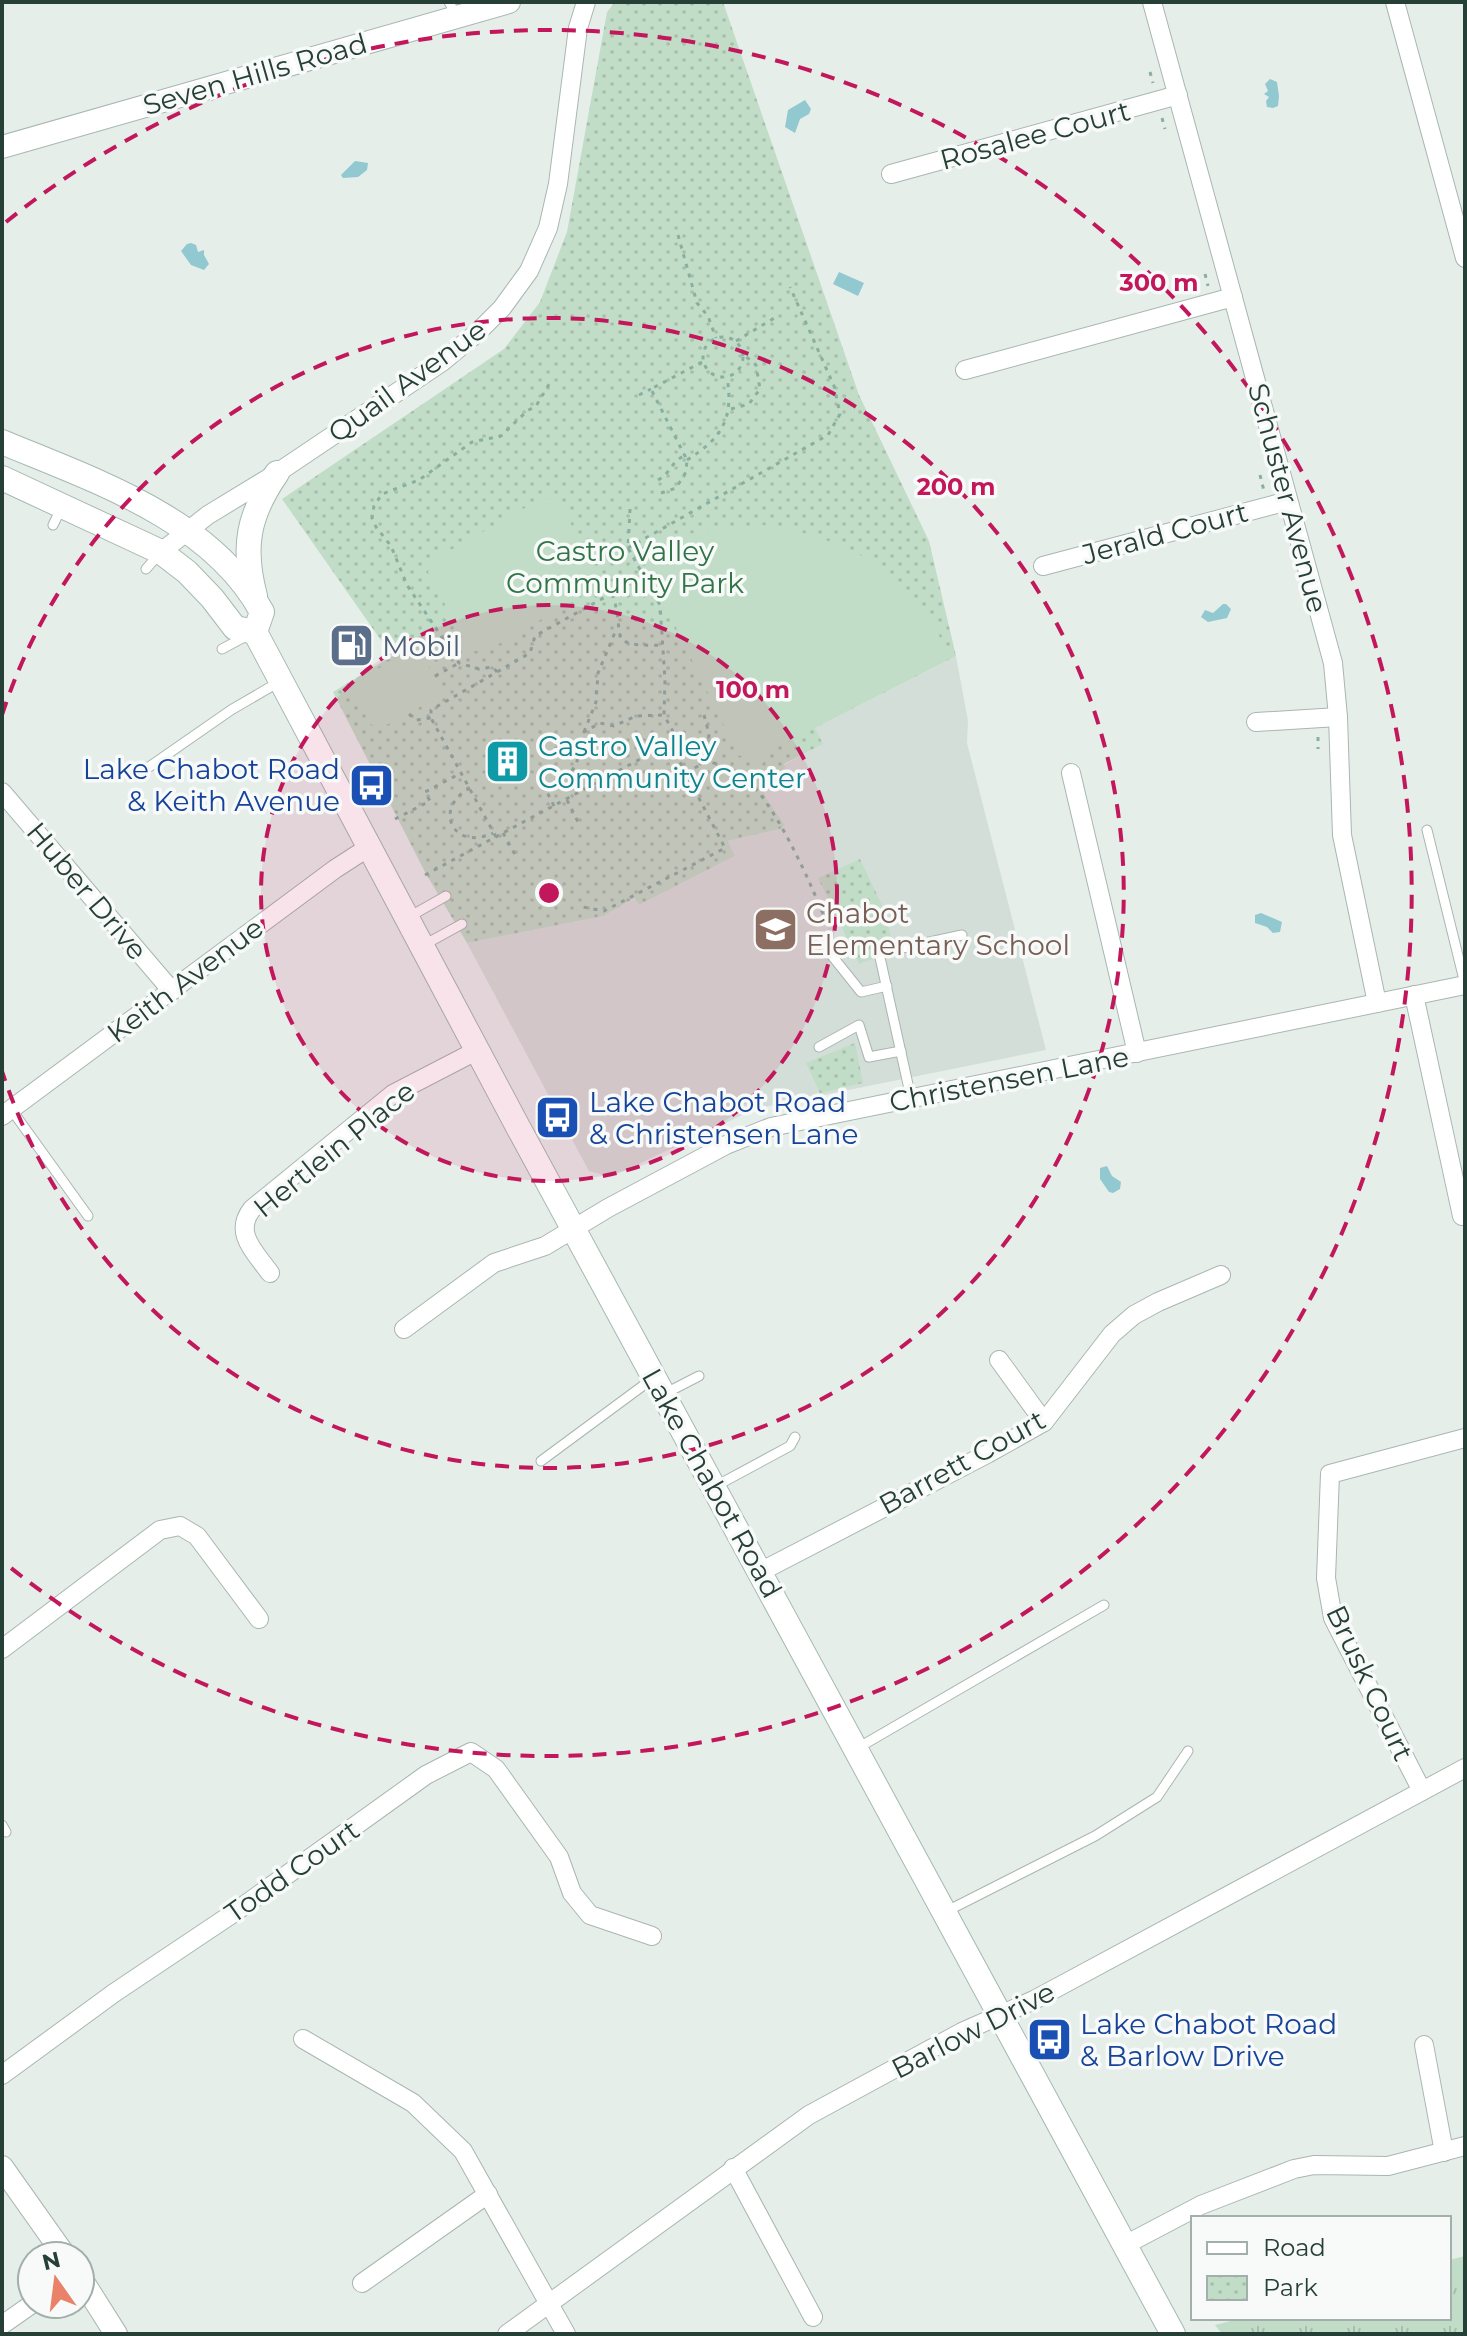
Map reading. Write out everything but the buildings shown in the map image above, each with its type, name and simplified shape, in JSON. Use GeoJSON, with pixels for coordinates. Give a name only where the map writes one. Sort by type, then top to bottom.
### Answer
{"type":"FeatureCollection","features":[{"type":"Feature","properties":{"kind":"main road"},"geometry":{"type":"LineString","coordinates":[[2,442],[122,492],[185,531],[218,558],[256,602],[262,612],[255,632]]}},
{"type":"Feature","properties":{"kind":"main road"},"geometry":{"type":"LineString","coordinates":[[256,602],[248,571],[248,540],[256,508],[277,473]]}},
{"type":"Feature","properties":{"kind":"main road","name":"Lake Chabot Road"},"geometry":{"type":"LineString","coordinates":[[2,478],[58,515],[154,560],[204,589],[235,628],[255,632],[573,1228],[1173,2334]]}},
{"type":"Feature","properties":{"kind":"street","name":"Seven Hills Road"},"geometry":{"type":"LineString","coordinates":[[2,147],[453,9],[509,2]]}},
{"type":"Feature","properties":{"kind":"street","name":"Quail Avenue"},"geometry":{"type":"LineString","coordinates":[[154,560],[185,531],[277,473],[460,349],[502,308],[529,271],[544,239],[554,205],[578,28],[586,2]]}},
{"type":"Feature","properties":{"kind":"street","name":"Schuster Avenue"},"geometry":{"type":"LineString","coordinates":[[1152,2],[1333,663],[1342,835],[1377,1003]]}},
{"type":"Feature","properties":{"kind":"street"},"geometry":{"type":"LineString","coordinates":[[1395,2],[1465,258]]}},
{"type":"Feature","properties":{"kind":"street","name":"Rosalee Court"},"geometry":{"type":"LineString","coordinates":[[891,174],[1178,95]]}},
{"type":"Feature","properties":{"kind":"street"},"geometry":{"type":"LineString","coordinates":[[965,370],[1233,297]]}},
{"type":"Feature","properties":{"kind":"street","name":"Jerald Court"},"geometry":{"type":"LineString","coordinates":[[1043,566],[1288,501]]}},
{"type":"Feature","properties":{"kind":"street"},"geometry":{"type":"LineString","coordinates":[[1256,722],[1338,717]]}},
{"type":"Feature","properties":{"kind":"street"},"geometry":{"type":"LineString","coordinates":[[1071,773],[1137,1053]]}},
{"type":"Feature","properties":{"kind":"street","name":"Huber Drive"},"geometry":{"type":"LineString","coordinates":[[2,792],[172,991]]}},
{"type":"Feature","properties":{"kind":"street","name":"Keith Avenue"},"geometry":{"type":"LineString","coordinates":[[7,1112],[369,847]]}},
{"type":"Feature","properties":{"kind":"street","name":"Christensen Lane"},"geometry":{"type":"LineString","coordinates":[[404,1329],[494,1263],[545,1246],[726,1145],[771,1127],[1465,984]]}},
{"type":"Feature","properties":{"kind":"street"},"geometry":{"type":"LineString","coordinates":[[1414,995],[1464,1216]]}},
{"type":"Feature","properties":{"kind":"street","name":"Hertlein Place"},"geometry":{"type":"LineString","coordinates":[[270,1273],[245,1239],[243,1231],[252,1209],[393,1094],[478,1050]]}},
{"type":"Feature","properties":{"kind":"street","name":"Barrett Court"},"geometry":{"type":"LineString","coordinates":[[760,1572],[1044,1422],[1112,1334],[1134,1315],[1221,1275]]}},
{"type":"Feature","properties":{"kind":"street"},"geometry":{"type":"LineString","coordinates":[[999,1360],[1044,1422]]}},
{"type":"Feature","properties":{"kind":"street","name":"Brusk Court"},"geometry":{"type":"LineString","coordinates":[[1422,1791],[1333,1618],[1326,1578],[1330,1474],[1465,1438]]}},
{"type":"Feature","properties":{"kind":"street"},"geometry":{"type":"LineString","coordinates":[[2,1649],[160,1530],[180,1526],[197,1536],[259,1619]]}},
{"type":"Feature","properties":{"kind":"street","name":"Todd Court"},"geometry":{"type":"LineString","coordinates":[[2,2075],[426,1775],[471,1752],[496,1769],[559,1857],[572,1893],[590,1915],[652,1936]]}},
{"type":"Feature","properties":{"kind":"street","name":"Barlow Drive"},"geometry":{"type":"LineString","coordinates":[[507,2334],[809,2115],[962,2032],[1034,2000],[1465,1768]]}},
{"type":"Feature","properties":{"kind":"street"},"geometry":{"type":"LineString","coordinates":[[303,2039],[413,2103],[463,2151],[566,2334]]}},
{"type":"Feature","properties":{"kind":"street"},"geometry":{"type":"LineString","coordinates":[[1424,2045],[1444,2152]]}},
{"type":"Feature","properties":{"kind":"street"},"geometry":{"type":"LineString","coordinates":[[1123,2246],[1201,2205],[1294,2169],[1314,2165],[1388,2166],[1465,2146]]}},
{"type":"Feature","properties":{"kind":"street"},"geometry":{"type":"LineString","coordinates":[[2,2167],[54,2240]]}},
{"type":"Feature","properties":{"kind":"street"},"geometry":{"type":"LineString","coordinates":[[733,2168],[813,2317]]}},
{"type":"Feature","properties":{"kind":"street"},"geometry":{"type":"LineString","coordinates":[[362,2283],[488,2194]]}},
{"type":"Feature","properties":{"kind":"street"},"geometry":{"type":"LineString","coordinates":[[96,2302],[116,2334]]}},
{"type":"Feature","properties":{"kind":"lane"},"geometry":{"type":"LineString","coordinates":[[222,649],[255,632]]}},
{"type":"Feature","properties":{"kind":"lane"},"geometry":{"type":"LineString","coordinates":[[149,767],[231,710],[282,680]]}},
{"type":"Feature","properties":{"kind":"lane"},"geometry":{"type":"LineString","coordinates":[[1427,830],[1465,984]]}},
{"type":"Feature","properties":{"kind":"lane"},"geometry":{"type":"LineString","coordinates":[[407,918],[446,896]]}},
{"type":"Feature","properties":{"kind":"lane"},"geometry":{"type":"LineString","coordinates":[[422,946],[462,924]]}},
{"type":"Feature","properties":{"kind":"lane"},"geometry":{"type":"LineString","coordinates":[[911,1098],[879,953],[962,935]]}},
{"type":"Feature","properties":{"kind":"lane"},"geometry":{"type":"LineString","coordinates":[[821,942],[861,992],[887,986]]}},
{"type":"Feature","properties":{"kind":"lane"},"geometry":{"type":"LineString","coordinates":[[819,1047],[859,1025],[869,1057],[901,1051]]}},
{"type":"Feature","properties":{"kind":"lane"},"geometry":{"type":"LineString","coordinates":[[7,1112],[88,1216]]}},
{"type":"Feature","properties":{"kind":"lane"},"geometry":{"type":"LineString","coordinates":[[541,1461],[659,1386],[699,1376]]}},
{"type":"Feature","properties":{"kind":"lane"},"geometry":{"type":"LineString","coordinates":[[714,1487],[790,1446],[795,1437]]}},
{"type":"Feature","properties":{"kind":"lane"},"geometry":{"type":"LineString","coordinates":[[856,1749],[1104,1605]]}},
{"type":"Feature","properties":{"kind":"lane"},"geometry":{"type":"LineString","coordinates":[[944,1913],[1095,1836],[1157,1797],[1188,1751]]}},
{"type":"Feature","properties":{"kind":"path"},"geometry":{"type":"LineString","coordinates":[[678,235],[697,303],[708,316],[716,338]]}},
{"type":"Feature","properties":{"kind":"path"},"geometry":{"type":"LineString","coordinates":[[628,548],[828,435],[840,414],[834,386],[790,287]]}},
{"type":"Feature","properties":{"kind":"path"},"geometry":{"type":"LineString","coordinates":[[736,341],[776,317]]}},
{"type":"Feature","properties":{"kind":"path"},"geometry":{"type":"LineString","coordinates":[[729,409],[749,404],[760,389],[756,365],[743,354],[736,341],[724,337],[716,338],[704,349],[707,370],[726,376],[739,369],[743,354]]}},
{"type":"Feature","properties":{"kind":"path"},"geometry":{"type":"LineString","coordinates":[[639,395],[704,361]]}},
{"type":"Feature","properties":{"kind":"path"},"geometry":{"type":"LineString","coordinates":[[658,480],[666,476],[672,462],[711,444],[722,430],[729,409],[726,376]]}},
{"type":"Feature","properties":{"kind":"path"},"geometry":{"type":"LineString","coordinates":[[497,672],[493,667],[479,669],[459,663],[407,585],[391,546],[372,518],[374,506],[382,494],[419,480],[472,442],[501,436],[536,406],[551,381]]}},
{"type":"Feature","properties":{"kind":"path"},"geometry":{"type":"LineString","coordinates":[[651,389],[686,457],[686,472],[676,488],[661,493]]}},
{"type":"Feature","properties":{"kind":"path"},"geometry":{"type":"LineString","coordinates":[[470,788],[459,794],[452,804],[450,817],[454,827],[463,836],[473,839],[495,835],[567,800],[677,739],[664,715],[660,605],[628,548],[630,509]]}},
{"type":"Feature","properties":{"kind":"path"},"geometry":{"type":"LineString","coordinates":[[495,835],[431,718],[431,710],[530,653],[535,636],[643,576]]}},
{"type":"Feature","properties":{"kind":"path"},"geometry":{"type":"LineString","coordinates":[[554,806],[546,790],[568,776],[578,764],[584,732],[596,702],[598,673],[616,630],[612,594]]}},
{"type":"Feature","properties":{"kind":"path"},"geometry":{"type":"LineString","coordinates":[[616,630],[622,641],[633,646],[663,645]]}},
{"type":"Feature","properties":{"kind":"path"},"geometry":{"type":"LineString","coordinates":[[435,676],[459,663]]}},
{"type":"Feature","properties":{"kind":"path"},"geometry":{"type":"LineString","coordinates":[[409,714],[416,720],[431,718]]}},
{"type":"Feature","properties":{"kind":"path"},"geometry":{"type":"LineString","coordinates":[[584,732],[600,723],[614,726],[636,716],[664,715]]}},
{"type":"Feature","properties":{"kind":"path"},"geometry":{"type":"LineString","coordinates":[[704,715],[709,734],[707,761]]}},
{"type":"Feature","properties":{"kind":"path"},"geometry":{"type":"LineString","coordinates":[[583,907],[604,911],[725,848],[670,743]]}},
{"type":"Feature","properties":{"kind":"path"},"geometry":{"type":"LineString","coordinates":[[686,773],[707,761]]}},
{"type":"Feature","properties":{"kind":"path"},"geometry":{"type":"LineString","coordinates":[[707,761],[739,773],[764,800],[783,827],[831,933]]}},
{"type":"Feature","properties":{"kind":"path"},"geometry":{"type":"LineString","coordinates":[[395,819],[430,801],[425,792],[461,773]]}},
{"type":"Feature","properties":{"kind":"path"},"geometry":{"type":"LineString","coordinates":[[567,800],[579,824]]}},
{"type":"Feature","properties":{"kind":"path"},"geometry":{"type":"LineString","coordinates":[[503,833],[517,858]]}},
{"type":"Feature","properties":{"kind":"path"},"geometry":{"type":"LineString","coordinates":[[425,875],[495,835]]}},
{"type":"Feature","properties":{"kind":"shaded area","name":"Chabot Elementary School"},"geometry":{"type":"Polygon","coordinates":[[[956,656],[968,721],[967,743],[1046,1050],[755,1109],[611,1177],[589,1171],[467,943],[604,916],[636,898],[639,905],[735,856],[728,841],[780,829],[785,825],[763,789],[788,773],[784,765],[822,744],[815,728],[956,656]]]}},
{"type":"Feature","properties":{"kind":"green space","name":"Castro Valley Community Park"},"geometry":{"type":"Polygon","coordinates":[[[615,2],[723,2],[859,395],[929,541],[956,656],[815,728],[823,744],[784,764],[788,773],[772,781],[764,790],[764,795],[785,825],[780,829],[728,841],[735,856],[639,905],[635,898],[604,916],[467,943],[425,872],[333,692],[392,656],[282,499],[504,349],[540,302],[567,232],[607,12],[615,2]]]}},
{"type":"Feature","properties":{"kind":"green space"},"geometry":{"type":"Polygon","coordinates":[[[544,497],[558,501],[600,576],[597,587],[485,652],[469,650],[428,572],[435,559],[544,497]]]}},
{"type":"Feature","properties":{"kind":"green space"},"geometry":{"type":"Polygon","coordinates":[[[771,525],[832,542],[879,567],[917,603],[951,658],[752,760],[738,755],[640,553],[673,539],[704,531],[771,525]]]}},
{"type":"Feature","properties":{"kind":"green space"},"geometry":{"type":"Polygon","coordinates":[[[418,647],[444,694],[381,728],[370,724],[353,692],[356,681],[418,647]]]}},
{"type":"Feature","properties":{"kind":"green space"},"geometry":{"type":"Polygon","coordinates":[[[860,859],[881,903],[893,943],[875,950],[878,957],[859,964],[818,878],[860,859]]]}},
{"type":"Feature","properties":{"kind":"green space"},"geometry":{"type":"Polygon","coordinates":[[[855,1043],[863,1083],[820,1093],[806,1063],[855,1043]]]}},
{"type":"Feature","properties":{"kind":"green space"},"geometry":{"type":"Polygon","coordinates":[[[1465,2256],[1465,2334],[1222,2334],[1215,2325],[1234,2320],[1451,2320],[1451,2260],[1465,2256]]]}},
{"type":"Feature","properties":{"kind":"water"},"geometry":{"type":"Polygon","coordinates":[[[1270,79],[1277,82],[1279,96],[1278,106],[1273,108],[1267,107],[1269,97],[1264,94],[1268,91],[1265,84],[1270,79]]]}},
{"type":"Feature","properties":{"kind":"water"},"geometry":{"type":"Polygon","coordinates":[[[805,100],[811,109],[800,119],[795,133],[785,127],[788,110],[805,100]]]}},
{"type":"Feature","properties":{"kind":"water"},"geometry":{"type":"Polygon","coordinates":[[[355,161],[368,163],[367,170],[358,177],[343,178],[341,175],[355,161]]]}},
{"type":"Feature","properties":{"kind":"water"},"geometry":{"type":"Polygon","coordinates":[[[191,243],[196,245],[198,252],[204,250],[209,264],[204,270],[191,265],[181,251],[191,243]]]}},
{"type":"Feature","properties":{"kind":"water"},"geometry":{"type":"Polygon","coordinates":[[[839,272],[864,283],[858,296],[833,284],[839,272]]]}},
{"type":"Feature","properties":{"kind":"water"},"geometry":{"type":"Polygon","coordinates":[[[1223,604],[1231,609],[1227,618],[1208,622],[1201,617],[1205,610],[1213,613],[1223,604]]]}},
{"type":"Feature","properties":{"kind":"water"},"geometry":{"type":"Polygon","coordinates":[[[1261,913],[1282,922],[1280,932],[1273,933],[1255,923],[1255,915],[1261,913]]]}},
{"type":"Feature","properties":{"kind":"water"},"geometry":{"type":"Polygon","coordinates":[[[1107,1166],[1112,1176],[1121,1182],[1120,1189],[1113,1193],[1100,1179],[1100,1168],[1107,1166]]]}},
{"type":"Feature","properties":{"kind":"place","name":"Mobil"},"geometry":{"type":"Point","coordinates":[351,646]}},
{"type":"Feature","properties":{"kind":"place","name":"Castro Valley Community Center"},"geometry":{"type":"Point","coordinates":[507,762]}},
{"type":"Feature","properties":{"kind":"place","name":"Lake Chabot Road & Keith Avenue"},"geometry":{"type":"Point","coordinates":[371,785]}},
{"type":"Feature","properties":{"kind":"place","name":"Chabot Elementary School"},"geometry":{"type":"Point","coordinates":[775,929]}},
{"type":"Feature","properties":{"kind":"place","name":"Lake Chabot Road & Christensen Lane"},"geometry":{"type":"Point","coordinates":[558,1118]}},
{"type":"Feature","properties":{"kind":"place","name":"Lake Chabot Road & Barlow Drive"},"geometry":{"type":"Point","coordinates":[1049,2040]}}]}
